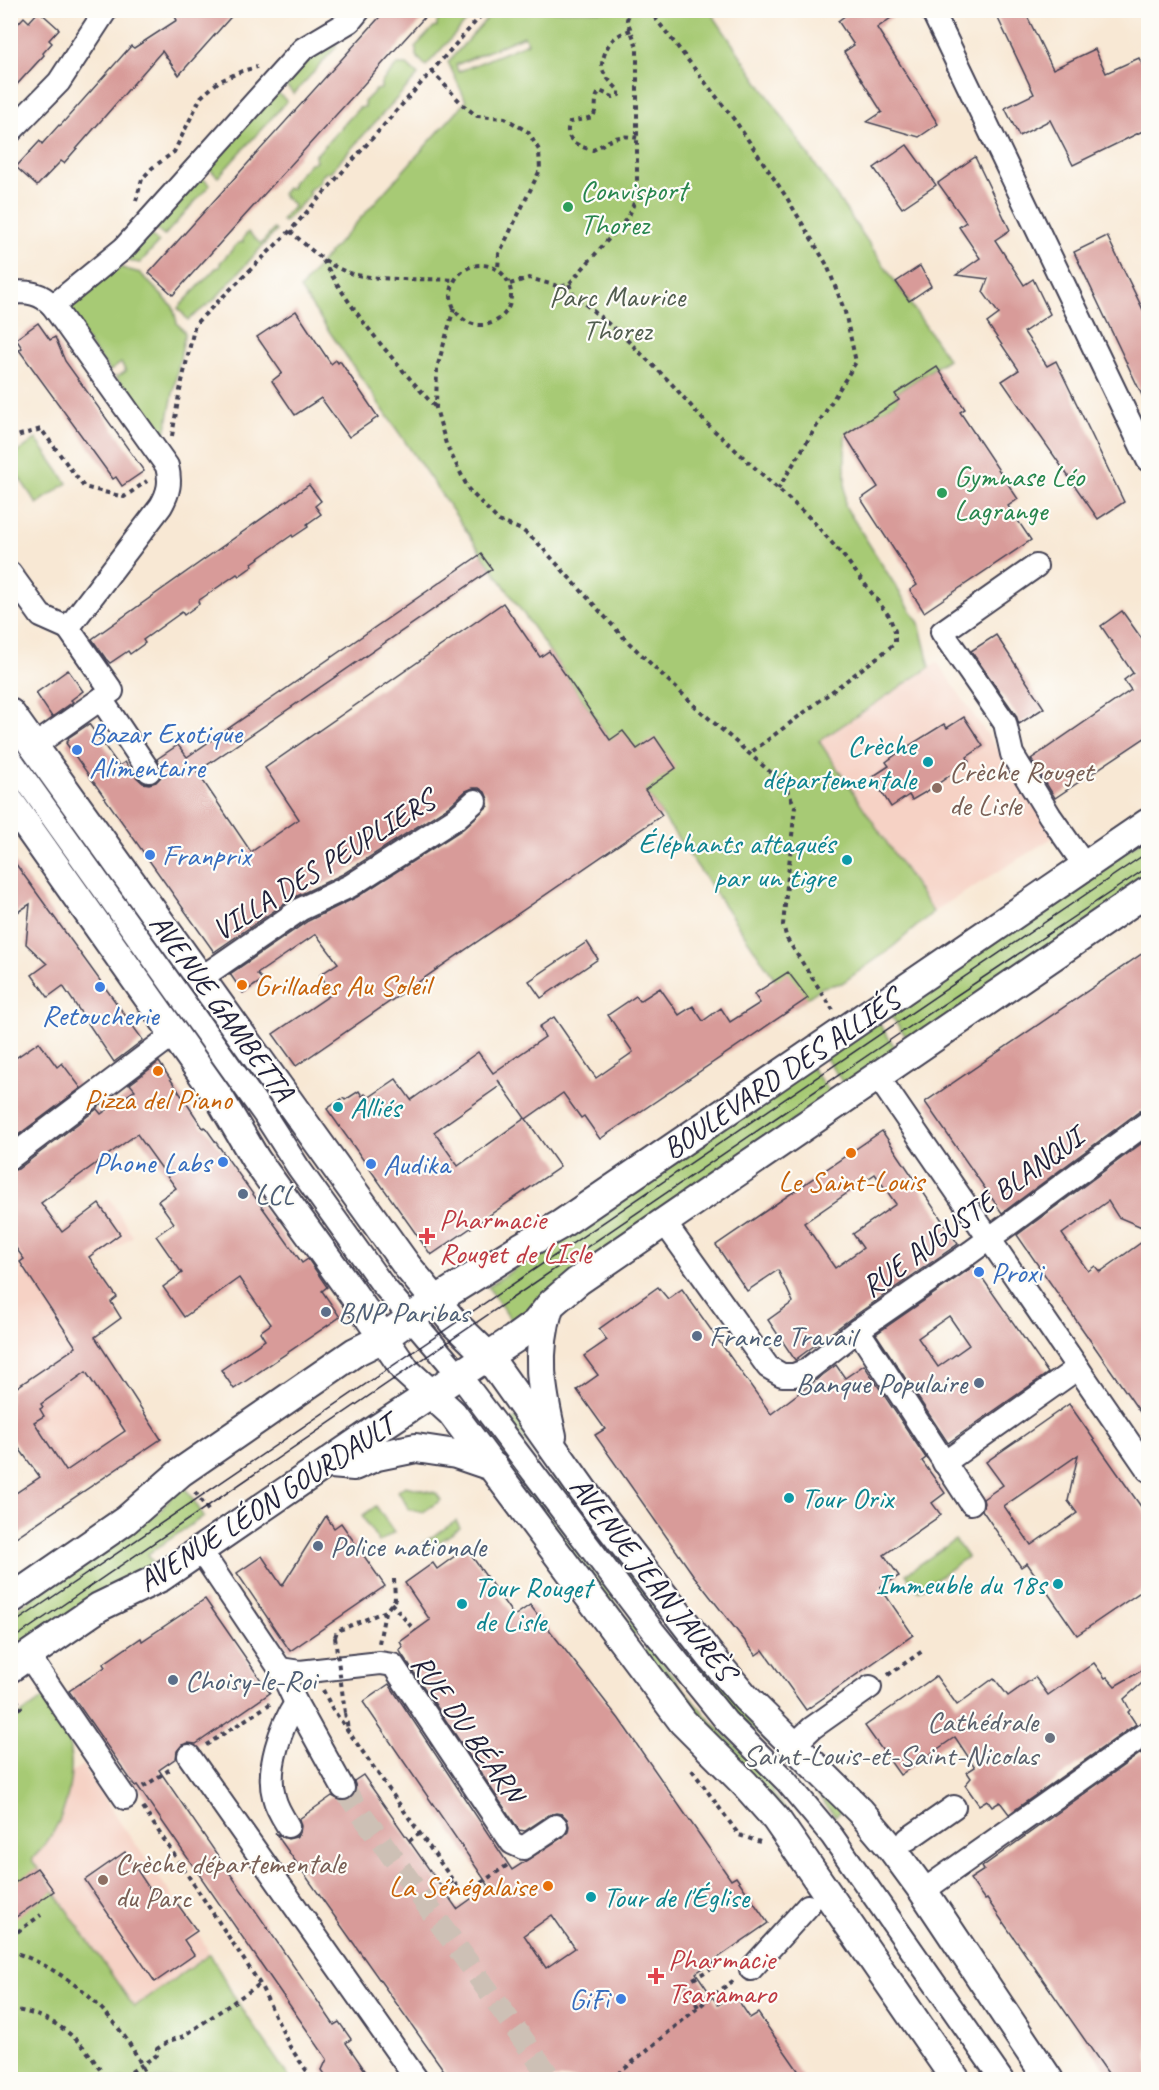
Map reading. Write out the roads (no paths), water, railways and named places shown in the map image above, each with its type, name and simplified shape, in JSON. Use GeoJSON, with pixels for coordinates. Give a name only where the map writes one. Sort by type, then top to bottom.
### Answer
{"type":"FeatureCollection","features":[{"type":"Feature","properties":{"kind":"main road","name":"AVENUE GAMBETTA"},"geometry":{"type":"LineString","coordinates":[[10,713],[22,752],[201,978],[407,1266],[435,1301]]}},
{"type":"Feature","properties":{"kind":"main road","name":"AVENUE GAMBETTA"},"geometry":{"type":"LineString","coordinates":[[16,819],[220,1099],[256,1160],[383,1338]]}},
{"type":"Feature","properties":{"kind":"main road","name":"BOULEVARD DES ALLIÉS"},"geometry":{"type":"LineString","coordinates":[[410,1318],[521,1247],[560,1225],[1149,823]]}},
{"type":"Feature","properties":{"kind":"main road","name":"BOULEVARD DES ALLIÉS"},"geometry":{"type":"LineString","coordinates":[[460,1376],[536,1323],[550,1304],[578,1281],[1148,892]]}},
{"type":"Feature","properties":{"kind":"main road","name":"AVENUE JEAN JAURÈS"},"geometry":{"type":"LineString","coordinates":[[435,1301],[463,1333],[487,1355],[556,1449],[597,1510],[677,1616],[746,1698],[860,1811],[893,1850],[1050,2079]]}},
{"type":"Feature","properties":{"kind":"main road"},"geometry":{"type":"LineString","coordinates":[[550,1304],[542,1331],[540,1369],[544,1403],[556,1449]]}},
{"type":"Feature","properties":{"kind":"main road","name":"AVENUE LÉON GOURDAULT"},"geometry":{"type":"LineString","coordinates":[[10,1600],[126,1520],[181,1472],[355,1352],[383,1338],[410,1318]]}},
{"type":"Feature","properties":{"kind":"main road","name":"AVENUE JEAN JAURÈS"},"geometry":{"type":"LineString","coordinates":[[383,1338],[406,1371],[446,1406],[494,1467],[683,1722],[746,1784],[776,1819],[956,2079]]}},
{"type":"Feature","properties":{"kind":"main road","name":"AVENUE LÉON GOURDAULT"},"geometry":{"type":"LineString","coordinates":[[19,1661],[84,1617],[161,1578],[326,1464],[460,1376]]}},
{"type":"Feature","properties":{"kind":"main road"},"geometry":{"type":"LineString","coordinates":[[326,1464],[354,1466],[377,1456],[416,1448],[456,1454],[494,1467]]}},
{"type":"Feature","properties":{"kind":"street"},"geometry":{"type":"LineString","coordinates":[[10,132],[59,82],[106,10]]}},
{"type":"Feature","properties":{"kind":"street"},"geometry":{"type":"LineString","coordinates":[[53,306],[124,248],[303,49],[350,21],[359,10]]}},
{"type":"Feature","properties":{"kind":"street"},"geometry":{"type":"LineString","coordinates":[[932,10],[1149,460]]}},
{"type":"Feature","properties":{"kind":"street"},"geometry":{"type":"LineString","coordinates":[[10,293],[23,292],[46,298],[167,466],[170,486],[166,497],[68,628]]}},
{"type":"Feature","properties":{"kind":"street"},"geometry":{"type":"LineString","coordinates":[[1036,566],[942,632],[1005,723],[1012,754],[1050,816],[1085,866]]}},
{"type":"Feature","properties":{"kind":"street"},"geometry":{"type":"LineString","coordinates":[[10,573],[41,616],[68,628],[112,691],[22,752]]}},
{"type":"Feature","properties":{"kind":"street"},"geometry":{"type":"LineString","coordinates":[[100,699],[149,771]]}},
{"type":"Feature","properties":{"kind":"street","name":"AVENUE GAMBETTA"},"geometry":{"type":"LineString","coordinates":[[22,752],[297,1167],[382,1284],[410,1318]]}},
{"type":"Feature","properties":{"kind":"street","name":"VILLA DES PEUPLIERS"},"geometry":{"type":"LineString","coordinates":[[201,978],[301,909],[350,886],[456,818],[475,801]]}},
{"type":"Feature","properties":{"kind":"street"},"geometry":{"type":"LineString","coordinates":[[10,1158],[174,1034]]}},
{"type":"Feature","properties":{"kind":"street"},"geometry":{"type":"LineString","coordinates":[[878,1077],[1149,1470]]}},
{"type":"Feature","properties":{"kind":"street","name":"RUE AUGUSTE BLANQUI"},"geometry":{"type":"LineString","coordinates":[[664,1222],[768,1367],[782,1375],[781,1382],[813,1366],[858,1330],[1149,1122]]}},
{"type":"Feature","properties":{"kind":"street","name":"AVENUE JEAN JAURÈS"},"geometry":{"type":"LineString","coordinates":[[410,1318],[460,1376],[702,1693],[726,1721],[786,1781],[832,1836],[1002,2079]]}},
{"type":"Feature","properties":{"kind":"street"},"geometry":{"type":"LineString","coordinates":[[858,1330],[971,1503]]}},
{"type":"Feature","properties":{"kind":"street"},"geometry":{"type":"LineString","coordinates":[[944,1463],[1078,1368]]}},
{"type":"Feature","properties":{"kind":"street"},"geometry":{"type":"LineString","coordinates":[[200,1550],[280,1669],[343,1788]]}},
{"type":"Feature","properties":{"kind":"street"},"geometry":{"type":"LineString","coordinates":[[19,1661],[125,1798]]}},
{"type":"Feature","properties":{"kind":"street","name":"RUE DU BÉARN"},"geometry":{"type":"LineString","coordinates":[[280,1669],[300,1672],[380,1663],[393,1665],[512,1843],[523,1848],[556,1826]]}},
{"type":"Feature","properties":{"kind":"street"},"geometry":{"type":"LineString","coordinates":[[794,1745],[812,1728],[870,1687]]}},
{"type":"Feature","properties":{"kind":"street"},"geometry":{"type":"LineString","coordinates":[[288,1826],[273,1796],[273,1769],[282,1728],[296,1702]]}},
{"type":"Feature","properties":{"kind":"street"},"geometry":{"type":"LineString","coordinates":[[923,1891],[1149,1732]]}},
{"type":"Feature","properties":{"kind":"street"},"geometry":{"type":"LineString","coordinates":[[189,1756],[417,2079]]}},
{"type":"Feature","properties":{"kind":"street"},"geometry":{"type":"LineString","coordinates":[[908,1839],[954,1807]]}},
{"type":"Feature","properties":{"kind":"street"},"geometry":{"type":"LineString","coordinates":[[751,1969],[808,1906]]}},
{"type":"Feature","properties":{"kind":"tunnel"},"geometry":{"type":"LineString","coordinates":[[343,1788],[552,2080]]}},
{"type":"Feature","properties":{"kind":"tram line"},"geometry":{"type":"LineString","coordinates":[[10,1626],[1148,852]]}},
{"type":"Feature","properties":{"kind":"tram line"},"geometry":{"type":"LineString","coordinates":[[10,1641],[896,1036],[1148,867]]}},
{"type":"Feature","properties":{"kind":"place","name":"Convisport Thorez"},"geometry":{"type":"Point","coordinates":[568,207]}},
{"type":"Feature","properties":{"kind":"place","name":"Gymnase Léo Lagrange"},"geometry":{"type":"Point","coordinates":[942,493]}},
{"type":"Feature","properties":{"kind":"place","name":"Bazar Exotique Alimentaire"},"geometry":{"type":"Point","coordinates":[77,750]}},
{"type":"Feature","properties":{"kind":"place","name":"Crèche départementale"},"geometry":{"type":"Point","coordinates":[928,762]}},
{"type":"Feature","properties":{"kind":"place","name":"Crèche Rouget de Lisle"},"geometry":{"type":"Point","coordinates":[937,788]}},
{"type":"Feature","properties":{"kind":"place","name":"Franprix"},"geometry":{"type":"Point","coordinates":[150,855]}},
{"type":"Feature","properties":{"kind":"place","name":"Éléphants attaqués par un tigre"},"geometry":{"type":"Point","coordinates":[847,860]}},
{"type":"Feature","properties":{"kind":"place","name":"Grillades Au Soleil"},"geometry":{"type":"Point","coordinates":[242,985]}},
{"type":"Feature","properties":{"kind":"place","name":"Retoucherie"},"geometry":{"type":"Point","coordinates":[100,987]}},
{"type":"Feature","properties":{"kind":"place","name":"Pizza del Piano"},"geometry":{"type":"Point","coordinates":[158,1071]}},
{"type":"Feature","properties":{"kind":"place","name":"Alliés"},"geometry":{"type":"Point","coordinates":[338,1107]}},
{"type":"Feature","properties":{"kind":"place","name":"Le Saint-Louis"},"geometry":{"type":"Point","coordinates":[851,1153]}},
{"type":"Feature","properties":{"kind":"place","name":"Phone Labs"},"geometry":{"type":"Point","coordinates":[223,1162]}},
{"type":"Feature","properties":{"kind":"place","name":"Audika"},"geometry":{"type":"Point","coordinates":[371,1164]}},
{"type":"Feature","properties":{"kind":"place","name":"LCL"},"geometry":{"type":"Point","coordinates":[243,1194]}},
{"type":"Feature","properties":{"kind":"place","name":"Pharmacie Rouget de LIsle"},"geometry":{"type":"Point","coordinates":[427,1236]}},
{"type":"Feature","properties":{"kind":"place","name":"Proxi"},"geometry":{"type":"Point","coordinates":[979,1272]}},
{"type":"Feature","properties":{"kind":"place","name":"BNP Paribas"},"geometry":{"type":"Point","coordinates":[326,1312]}},
{"type":"Feature","properties":{"kind":"place","name":"France Travail"},"geometry":{"type":"Point","coordinates":[697,1336]}},
{"type":"Feature","properties":{"kind":"place","name":"Banque Populaire"},"geometry":{"type":"Point","coordinates":[979,1383]}},
{"type":"Feature","properties":{"kind":"place","name":"Tour Orix"},"geometry":{"type":"Point","coordinates":[789,1498]}},
{"type":"Feature","properties":{"kind":"place","name":"Police nationale"},"geometry":{"type":"Point","coordinates":[318,1546]}},
{"type":"Feature","properties":{"kind":"place","name":"Immeuble du 18s"},"geometry":{"type":"Point","coordinates":[1058,1584]}},
{"type":"Feature","properties":{"kind":"place","name":"Tour Rouget de Lisle"},"geometry":{"type":"Point","coordinates":[462,1604]}},
{"type":"Feature","properties":{"kind":"place","name":"Choisy-le-Roi"},"geometry":{"type":"Point","coordinates":[173,1680]}},
{"type":"Feature","properties":{"kind":"place","name":"Cathédrale Saint-Louis-et-Saint-Nicolas"},"geometry":{"type":"Point","coordinates":[1050,1738]}},
{"type":"Feature","properties":{"kind":"place","name":"Crèche départementale du Parc"},"geometry":{"type":"Point","coordinates":[103,1880]}},
{"type":"Feature","properties":{"kind":"place","name":"La Sénégalaise"},"geometry":{"type":"Point","coordinates":[548,1886]}},
{"type":"Feature","properties":{"kind":"place","name":"Tour de l'Église"},"geometry":{"type":"Point","coordinates":[591,1897]}},
{"type":"Feature","properties":{"kind":"place","name":"Pharmacie Tsaramaro"},"geometry":{"type":"Point","coordinates":[656,1976]}},
{"type":"Feature","properties":{"kind":"place","name":"GiFi"},"geometry":{"type":"Point","coordinates":[621,1999]}},
{"type":"Feature","properties":{"kind":"park label","name":"Parc Maurice Thorez"},"geometry":{"type":"Point","coordinates":[617,313]}}]}
